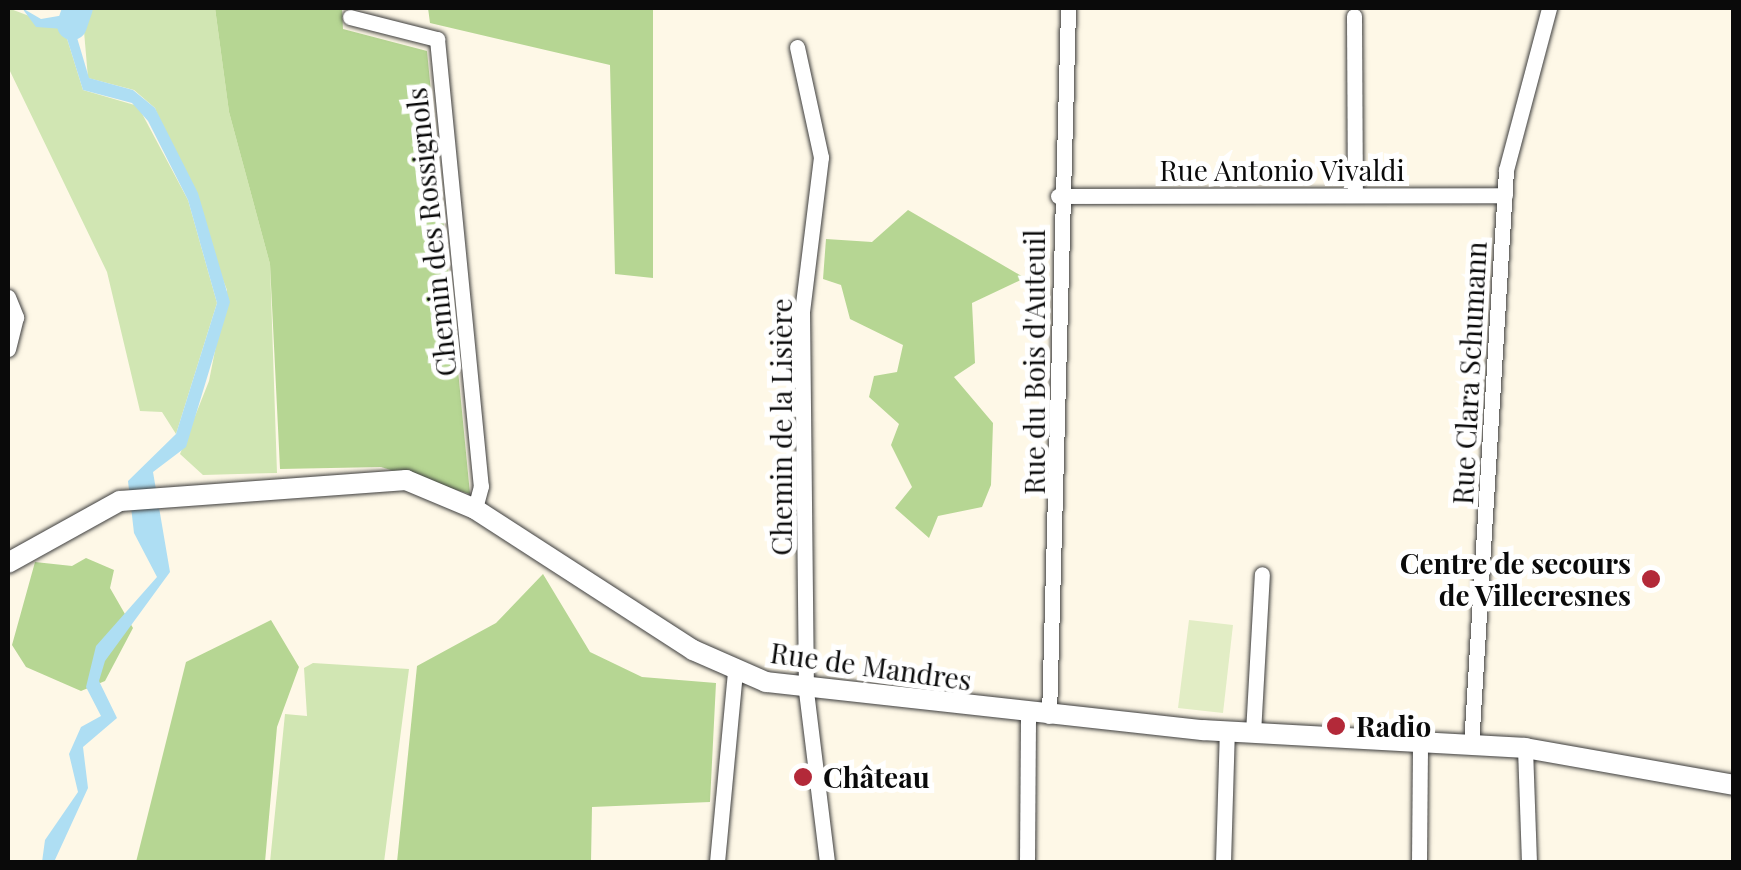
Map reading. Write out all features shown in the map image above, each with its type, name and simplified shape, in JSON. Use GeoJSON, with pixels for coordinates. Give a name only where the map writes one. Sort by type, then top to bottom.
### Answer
{"type":"FeatureCollection","features":[{"type":"Feature","properties":{"kind":"street","name":"Rue du Bois d'Auteuil"},"geometry":{"type":"LineString","coordinates":[[1027,862],[1039,715],[1060,556],[1058,196],[1068,8]]}},
{"type":"Feature","properties":{"kind":"street","name":"Rue Clara Schumann"},"geometry":{"type":"LineString","coordinates":[[1470,746],[1505,195],[1549,8]]}},
{"type":"Feature","properties":{"kind":"street","name":"Chemin des Rossignols"},"geometry":{"type":"LineString","coordinates":[[350,16],[437,39],[482,486],[475,509]]}},
{"type":"Feature","properties":{"kind":"street"},"geometry":{"type":"LineString","coordinates":[[1354,16],[1355,196]]}},
{"type":"Feature","properties":{"kind":"street","name":"Chemin de la Lisière"},"geometry":{"type":"LineString","coordinates":[[797,47],[821,157],[802,311],[806,691],[827,862]]}},
{"type":"Feature","properties":{"kind":"street","name":"Rue Antonio Vivaldi"},"geometry":{"type":"LineString","coordinates":[[1058,196],[1505,195]]}},
{"type":"Feature","properties":{"kind":"street"},"geometry":{"type":"LineString","coordinates":[[8,297],[16,317],[8,349]]}},
{"type":"Feature","properties":{"kind":"street","name":"Rue de Mandres"},"geometry":{"type":"LineString","coordinates":[[8,563],[103,508],[187,491],[406,480],[475,509],[735,671],[806,691],[1227,731],[1525,748],[1734,785]]}},
{"type":"Feature","properties":{"kind":"street"},"geometry":{"type":"LineString","coordinates":[[1253,733],[1262,574]]}},
{"type":"Feature","properties":{"kind":"street"},"geometry":{"type":"LineString","coordinates":[[717,862],[735,671]]}},
{"type":"Feature","properties":{"kind":"street"},"geometry":{"type":"LineString","coordinates":[[1224,862],[1227,731]]}},
{"type":"Feature","properties":{"kind":"street"},"geometry":{"type":"LineString","coordinates":[[1419,862],[1420,745]]}},
{"type":"Feature","properties":{"kind":"street"},"geometry":{"type":"LineString","coordinates":[[1525,748],[1529,862]]}},
{"type":"Feature","properties":{"kind":"green space"},"geometry":{"type":"Polygon","coordinates":[[[8,8],[64,29],[83,90],[138,106],[188,200],[217,303],[176,434],[162,412],[140,411],[107,272],[8,67],[8,8]]]}},
{"type":"Feature","properties":{"kind":"green space"},"geometry":{"type":"Polygon","coordinates":[[[82,8],[215,8],[229,112],[270,264],[277,473],[203,475],[180,454],[209,381],[227,290],[155,108],[134,90],[88,78],[82,8]]]}},
{"type":"Feature","properties":{"kind":"green space"},"geometry":{"type":"Polygon","coordinates":[[[215,8],[342,8],[343,29],[427,51],[470,494],[381,467],[280,469],[270,264],[229,112],[215,8]]]}},
{"type":"Feature","properties":{"kind":"green space"},"geometry":{"type":"Polygon","coordinates":[[[428,8],[653,8],[653,278],[615,274],[610,65],[430,23],[428,8]]]}},
{"type":"Feature","properties":{"kind":"green space"},"geometry":{"type":"Polygon","coordinates":[[[908,210],[1025,278],[972,303],[975,363],[954,377],[993,423],[991,485],[982,507],[938,516],[929,538],[895,508],[912,487],[891,445],[899,424],[869,397],[874,376],[897,372],[903,345],[850,319],[841,285],[823,279],[826,239],[872,242],[908,210]]]}},
{"type":"Feature","properties":{"kind":"green space"},"geometry":{"type":"Polygon","coordinates":[[[86,558],[114,570],[110,588],[133,628],[105,681],[81,691],[26,667],[12,645],[35,562],[72,566],[86,558]]]}},
{"type":"Feature","properties":{"kind":"green space"},"geometry":{"type":"Polygon","coordinates":[[[543,574],[590,652],[642,677],[716,683],[710,802],[592,807],[591,862],[397,862],[417,666],[496,623],[543,574]]]}},
{"type":"Feature","properties":{"kind":"green space"},"geometry":{"type":"Polygon","coordinates":[[[271,620],[299,667],[277,727],[265,862],[136,862],[186,662],[271,620]]]}},
{"type":"Feature","properties":{"kind":"green space"},"geometry":{"type":"Polygon","coordinates":[[[1189,620],[1233,625],[1223,713],[1178,708],[1189,620]]]}},
{"type":"Feature","properties":{"kind":"green space"},"geometry":{"type":"Polygon","coordinates":[[[313,663],[409,669],[384,862],[270,862],[285,714],[307,716],[304,668],[313,663]]]}},
{"type":"Feature","properties":{"kind":"water"},"geometry":{"type":"Polygon","coordinates":[[[22,8],[41,19],[70,14],[89,78],[133,90],[155,108],[198,193],[230,302],[186,447],[153,472],[170,572],[105,661],[99,681],[117,718],[83,747],[88,788],[54,862],[42,862],[45,840],[78,792],[69,754],[81,727],[101,716],[86,687],[96,646],[157,577],[134,533],[128,481],[176,434],[217,303],[188,200],[148,121],[132,103],[83,90],[64,29],[36,27],[22,8]]]}},
{"type":"Feature","properties":{"kind":"waterway"},"geometry":{"type":"LineString","coordinates":[[72,25],[78,8]]}},
{"type":"Feature","properties":{"kind":"place","name":"Centre de secours de Villecresnes"},"geometry":{"type":"Point","coordinates":[1651,579]}},
{"type":"Feature","properties":{"kind":"place","name":"Radio"},"geometry":{"type":"Point","coordinates":[1336,726]}},
{"type":"Feature","properties":{"kind":"place","name":"Château"},"geometry":{"type":"Point","coordinates":[803,777]}}]}
